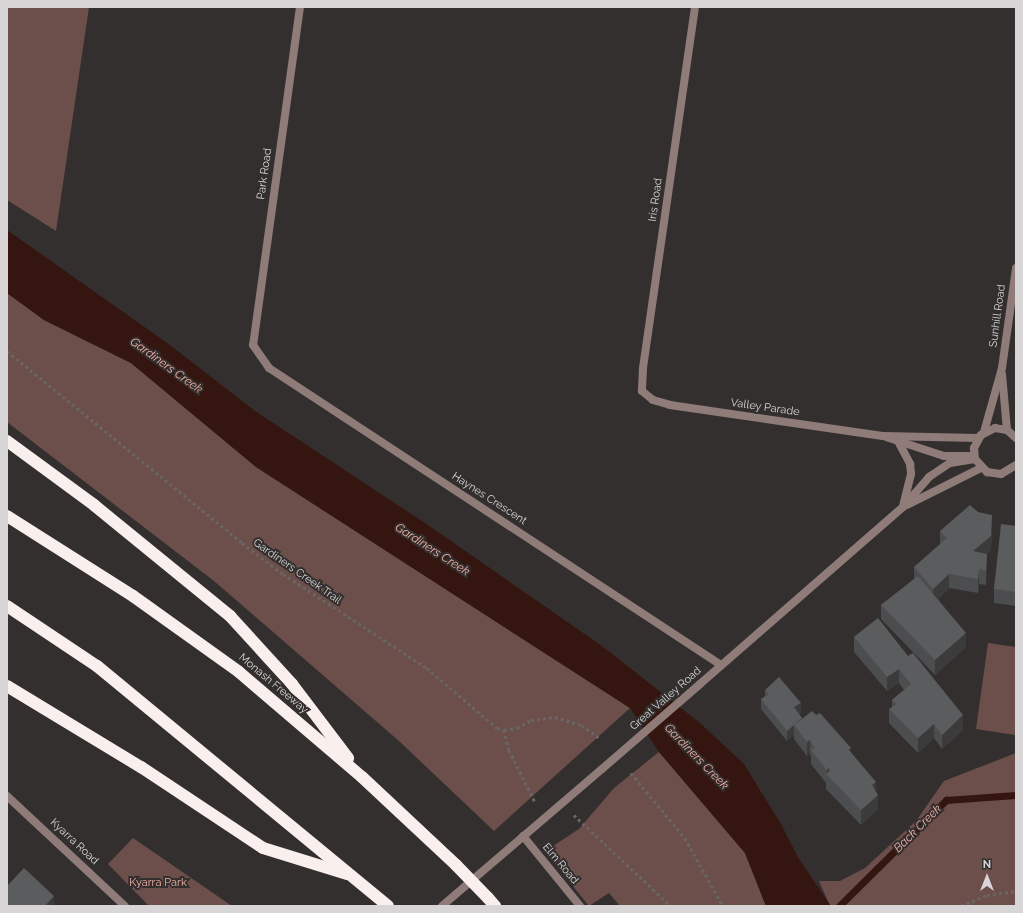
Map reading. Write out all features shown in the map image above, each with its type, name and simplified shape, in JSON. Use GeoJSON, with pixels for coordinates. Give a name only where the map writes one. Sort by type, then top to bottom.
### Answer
{"type":"FeatureCollection","features":[{"type":"Feature","properties":{"kind":"highway"},"geometry":{"type":"LineString","coordinates":[[7,442],[94,505],[230,616],[292,684],[362,777]]}},
{"type":"Feature","properties":{"kind":"highway","name":"Monash Freeway"},"geometry":{"type":"LineString","coordinates":[[7,516],[133,596],[239,672],[362,777],[456,865],[491,902]]}},
{"type":"Feature","properties":{"kind":"highway"},"geometry":{"type":"LineString","coordinates":[[7,606],[97,666],[354,876],[388,906]]}},
{"type":"Feature","properties":{"kind":"highway"},"geometry":{"type":"LineString","coordinates":[[7,686],[141,767],[263,848],[354,876]]}},
{"type":"Feature","properties":{"kind":"street","name":"Park Road"},"geometry":{"type":"LineString","coordinates":[[253,345],[300,7]]}},
{"type":"Feature","properties":{"kind":"street","name":"Iris Road"},"geometry":{"type":"LineString","coordinates":[[645,395],[641,383],[695,7]]}},
{"type":"Feature","properties":{"kind":"street","name":"Sunhill Road"},"geometry":{"type":"LineString","coordinates":[[984,432],[1002,368],[1016,268]]}},
{"type":"Feature","properties":{"kind":"street","name":"Haynes Crescent"},"geometry":{"type":"LineString","coordinates":[[253,345],[269,368],[721,665]]}},
{"type":"Feature","properties":{"kind":"street","name":"Sunhill Road"},"geometry":{"type":"LineString","coordinates":[[1002,368],[1013,434]]}},
{"type":"Feature","properties":{"kind":"street","name":"Valley Parade"},"geometry":{"type":"LineString","coordinates":[[645,395],[670,405],[883,436],[978,438]]}},
{"type":"Feature","properties":{"kind":"street"},"geometry":{"type":"LineString","coordinates":[[1013,434],[995,428],[984,432],[978,438],[974,458],[981,468],[987,472],[1001,474],[1016,465]]}},
{"type":"Feature","properties":{"kind":"street","name":"Valley Parade"},"geometry":{"type":"LineString","coordinates":[[883,436],[899,443],[944,456],[974,458]]}},
{"type":"Feature","properties":{"kind":"street"},"geometry":{"type":"LineString","coordinates":[[899,443],[910,464],[911,474],[910,488],[903,508]]}},
{"type":"Feature","properties":{"kind":"street","name":"Great Valley Road"},"geometry":{"type":"LineString","coordinates":[[442,906],[903,508],[929,477],[950,463],[974,458]]}},
{"type":"Feature","properties":{"kind":"street","name":"Great Valley Road"},"geometry":{"type":"LineString","coordinates":[[903,508],[981,468]]}},
{"type":"Feature","properties":{"kind":"street","name":"Kyarra Road"},"geometry":{"type":"LineString","coordinates":[[7,796],[125,906]]}},
{"type":"Feature","properties":{"kind":"street","name":"Elm Road"},"geometry":{"type":"LineString","coordinates":[[523,836],[580,906]]}},
{"type":"Feature","properties":{"kind":"path","name":"Gardiners Creek Trail"},"geometry":{"type":"LineString","coordinates":[[7,351],[242,543],[283,574],[427,668],[497,728],[504,730]]}},
{"type":"Feature","properties":{"kind":"path"},"geometry":{"type":"LineString","coordinates":[[536,805],[509,750],[504,730],[517,728],[544,717],[555,717],[582,725],[599,738]]}},
{"type":"Feature","properties":{"kind":"path"},"geometry":{"type":"LineString","coordinates":[[631,773],[685,838],[723,906]]}},
{"type":"Feature","properties":{"kind":"path"},"geometry":{"type":"LineString","coordinates":[[573,814],[672,906]]}},
{"type":"Feature","properties":{"kind":"path"},"geometry":{"type":"LineString","coordinates":[[961,906],[987,895],[1016,891]]}},
{"type":"Feature","properties":{"kind":"green space"},"geometry":{"type":"Polygon","coordinates":[[[7,7],[89,7],[56,231],[7,200],[7,7]]]}},
{"type":"Feature","properties":{"kind":"green space"},"geometry":{"type":"Polygon","coordinates":[[[7,293],[44,320],[131,363],[256,467],[630,708],[494,831],[399,741],[214,581],[7,422],[7,293]]]}},
{"type":"Feature","properties":{"kind":"green space"},"geometry":{"type":"Polygon","coordinates":[[[988,643],[1016,647],[1015,735],[976,729],[988,643]]]}},
{"type":"Feature","properties":{"kind":"green space"},"geometry":{"type":"Polygon","coordinates":[[[659,752],[745,853],[766,906],[620,906],[609,893],[589,906],[555,864],[550,853],[553,846],[579,829],[614,788],[659,752]]]}},
{"type":"Feature","properties":{"kind":"green space"},"geometry":{"type":"Polygon","coordinates":[[[1016,753],[1016,906],[830,906],[819,881],[840,881],[865,868],[916,821],[944,781],[1016,753]]]}},
{"type":"Feature","properties":{"kind":"green space","name":"Kyarra Park"},"geometry":{"type":"Polygon","coordinates":[[[133,838],[232,906],[149,906],[108,864],[133,838]]]}},
{"type":"Feature","properties":{"kind":"water","name":"Gardiners Creek"},"geometry":{"type":"Polygon","coordinates":[[[7,230],[170,345],[255,411],[425,523],[602,646],[700,723],[744,764],[782,826],[799,859],[831,906],[766,906],[745,853],[659,752],[630,708],[256,467],[131,363],[44,320],[7,293],[7,230]]]}},
{"type":"Feature","properties":{"kind":"building"},"geometry":{"type":"Polygon","coordinates":[[[970,505],[978,512],[992,515],[991,536],[973,551],[987,554],[986,571],[979,569],[978,579],[949,574],[933,589],[914,567],[947,538],[940,531],[970,505]]]}},
{"type":"Feature","properties":{"kind":"building"},"geometry":{"type":"Polygon","coordinates":[[[1001,524],[1016,526],[1016,592],[994,589],[1001,524]]]}},
{"type":"Feature","properties":{"kind":"building"},"geometry":{"type":"Polygon","coordinates":[[[918,576],[966,633],[935,660],[881,605],[918,576]]]}},
{"type":"Feature","properties":{"kind":"building"},"geometry":{"type":"Polygon","coordinates":[[[878,618],[908,656],[913,653],[963,715],[942,735],[934,724],[918,738],[889,709],[897,704],[892,700],[911,684],[899,669],[887,677],[854,637],[878,618]]]}},
{"type":"Feature","properties":{"kind":"building"},"geometry":{"type":"Polygon","coordinates":[[[779,677],[801,703],[794,707],[802,718],[787,731],[761,699],[769,694],[765,690],[779,677]]]}},
{"type":"Feature","properties":{"kind":"building"},"geometry":{"type":"Polygon","coordinates":[[[812,711],[816,715],[820,713],[851,748],[849,750],[876,782],[872,785],[878,795],[861,810],[826,774],[831,770],[829,768],[827,770],[811,750],[815,748],[810,740],[807,742],[794,725],[812,711]]]}},
{"type":"Feature","properties":{"kind":"building"},"geometry":{"type":"Polygon","coordinates":[[[24,868],[54,896],[45,906],[7,906],[7,886],[24,868]]]}},
{"type":"Feature","properties":{"kind":"waterway","name":"Back Creek"},"geometry":{"type":"LineString","coordinates":[[839,906],[946,800],[1016,795]]}}]}
